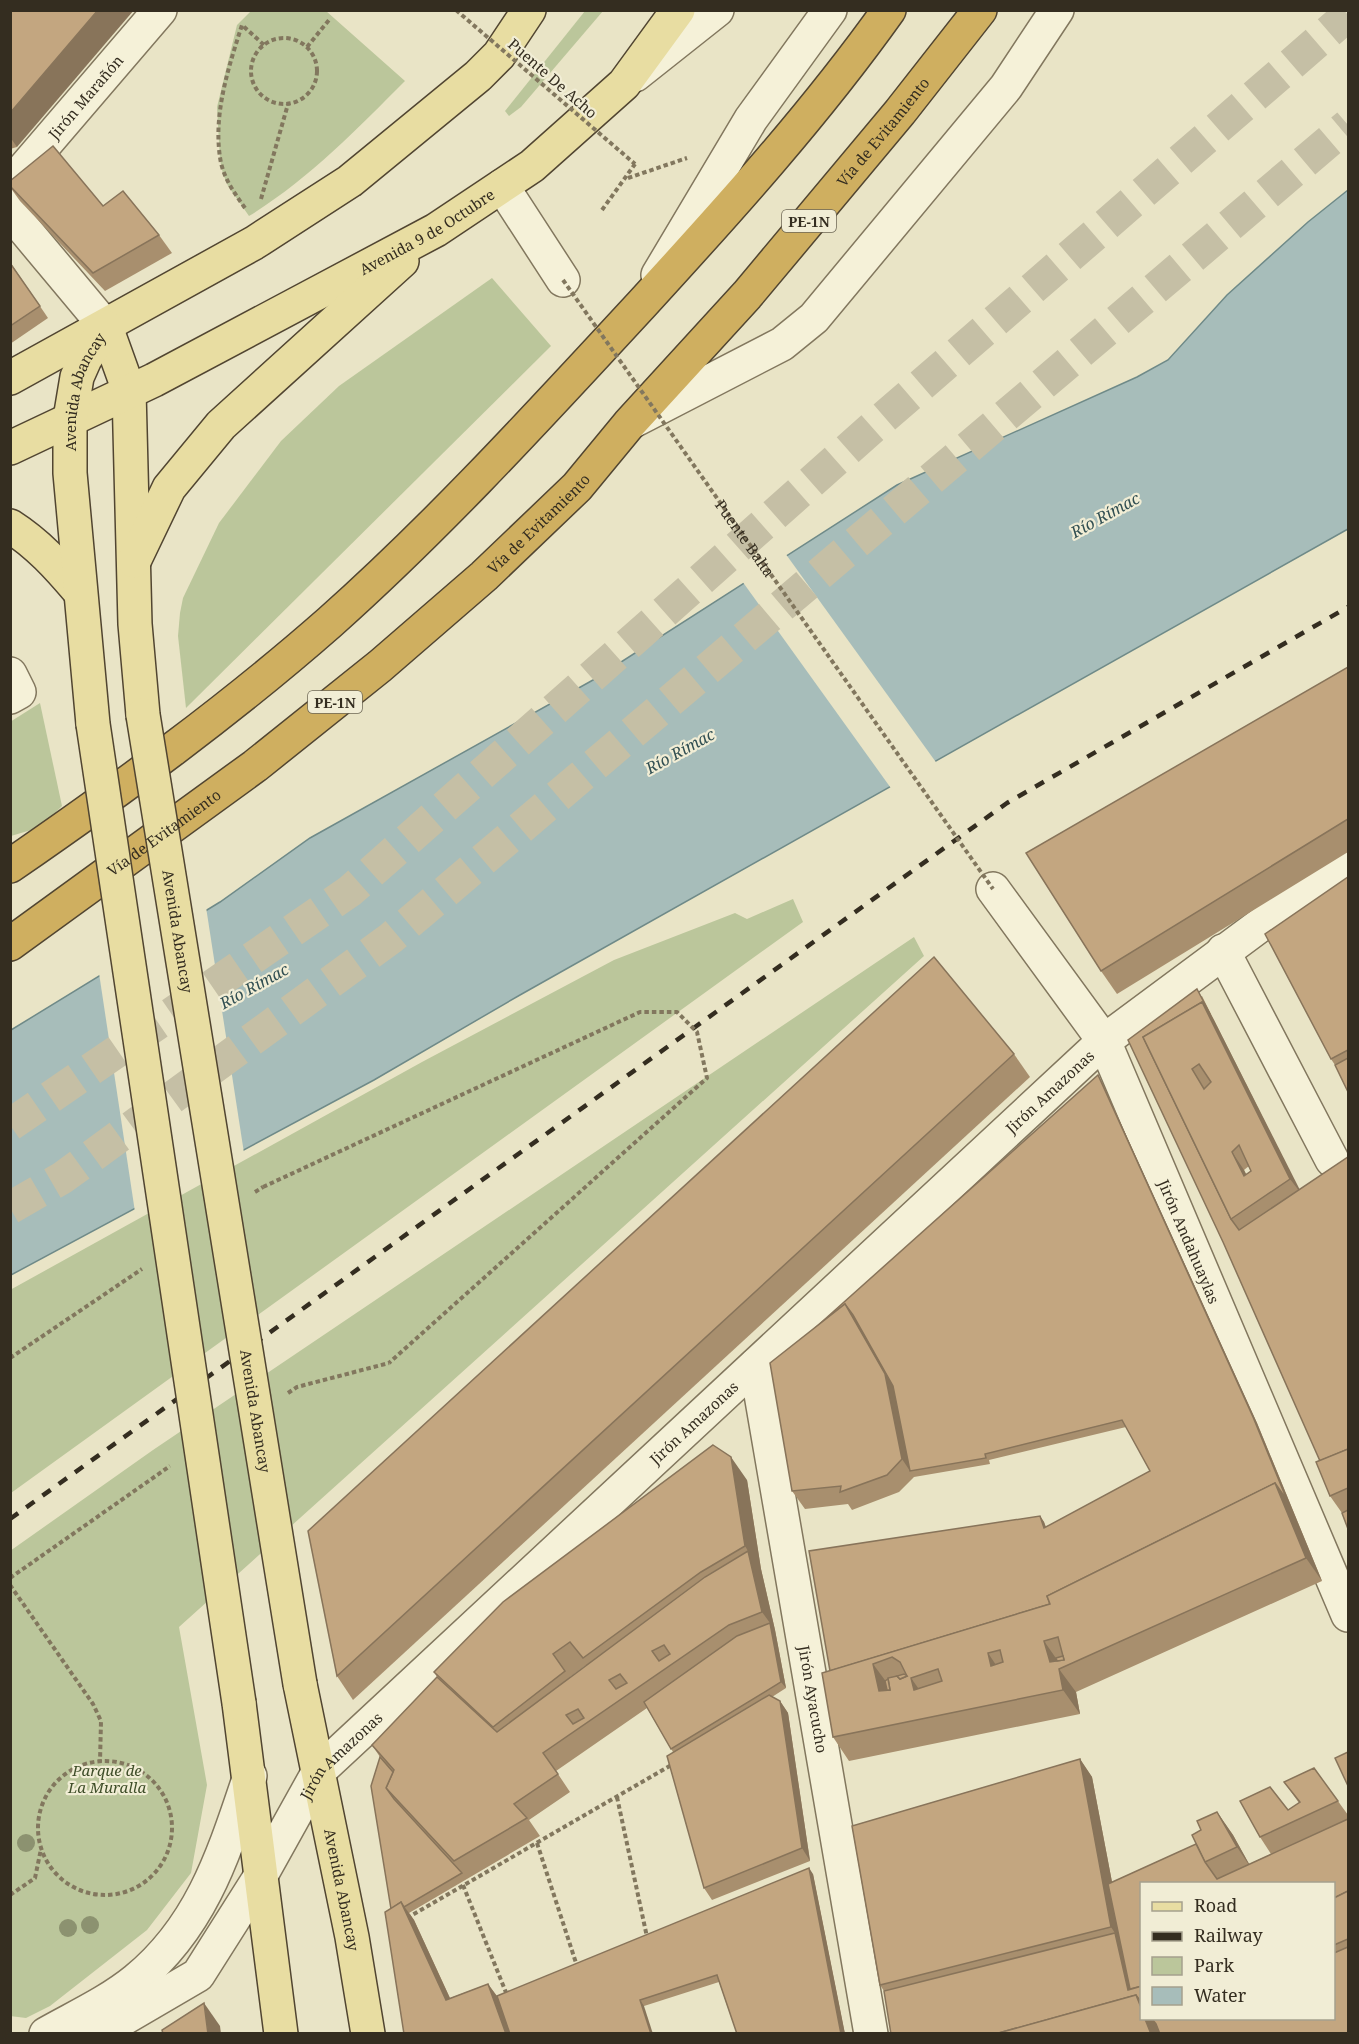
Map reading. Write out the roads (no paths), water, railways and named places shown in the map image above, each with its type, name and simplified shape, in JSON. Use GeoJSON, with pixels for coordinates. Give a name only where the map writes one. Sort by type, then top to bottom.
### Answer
{"type":"FeatureCollection","features":[{"type":"Feature","properties":{"kind":"highway"},"geometry":{"type":"LineString","coordinates":[[14,861],[208,722],[329,622],[443,516],[539,417],[639,306],[853,61],[889,10]]}},
{"type":"Feature","properties":{"kind":"highway","name":"Vía de Evitamiento"},"geometry":{"type":"LineString","coordinates":[[10,945],[255,766],[380,666],[484,576],[568,495],[629,424],[747,295],[900,112],[980,10]]}},
{"type":"Feature","properties":{"kind":"main road"},"geometry":{"type":"LineString","coordinates":[[10,378],[106,327],[254,243],[350,181],[478,76],[499,56],[529,10]]}},
{"type":"Feature","properties":{"kind":"main road","name":"Avenida 9 de Octubre"},"geometry":{"type":"LineString","coordinates":[[10,448],[129,391],[436,230],[532,166],[624,84],[678,10]]}},
{"type":"Feature","properties":{"kind":"main road"},"geometry":{"type":"LineString","coordinates":[[134,561],[169,488],[221,425],[436,230]]}},
{"type":"Feature","properties":{"kind":"main road","name":"Avenida Abancay"},"geometry":{"type":"LineString","coordinates":[[106,327],[129,391],[134,561],[143,715],[300,1683],[320,1771],[368,2034]]}},
{"type":"Feature","properties":{"kind":"main road","name":"Avenida Abancay"},"geometry":{"type":"LineString","coordinates":[[106,327],[94,342],[77,377],[70,419],[70,473],[79,591],[93,724],[250,1776],[260,1877],[281,2034]]}},
{"type":"Feature","properties":{"kind":"main road"},"geometry":{"type":"LineString","coordinates":[[10,526],[31,540],[57,564],[79,591]]}},
{"type":"Feature","properties":{"kind":"street","name":"Jirón Marañón"},"geometry":{"type":"LineString","coordinates":[[10,185],[160,10]]}},
{"type":"Feature","properties":{"kind":"street"},"geometry":{"type":"LineString","coordinates":[[624,84],[717,10]]}},
{"type":"Feature","properties":{"kind":"street"},"geometry":{"type":"LineString","coordinates":[[639,306],[751,119],[830,10]]}},
{"type":"Feature","properties":{"kind":"street"},"geometry":{"type":"LineString","coordinates":[[629,424],[782,344],[814,318],[1006,87],[1058,10]]}},
{"type":"Feature","properties":{"kind":"street"},"geometry":{"type":"LineString","coordinates":[[502,186],[563,280]]}},
{"type":"Feature","properties":{"kind":"street"},"geometry":{"type":"LineString","coordinates":[[10,212],[106,327]]}},
{"type":"Feature","properties":{"kind":"street"},"geometry":{"type":"LineString","coordinates":[[10,674],[19,692],[10,697]]}},
{"type":"Feature","properties":{"kind":"street","name":"Jirón Amazonas"},"geometry":{"type":"LineString","coordinates":[[97,2034],[198,1975],[260,1877],[320,1771],[1104,1041],[1348,860]]}},
{"type":"Feature","properties":{"kind":"street","name":"Jirón Andahuaylas"},"geometry":{"type":"LineString","coordinates":[[993,889],[1104,1041],[1348,1615]]}},
{"type":"Feature","properties":{"kind":"street"},"geometry":{"type":"LineString","coordinates":[[1223,951],[1332,1160]]}},
{"type":"Feature","properties":{"kind":"street","name":"Jirón Ayacucho"},"geometry":{"type":"LineString","coordinates":[[756,1365],[871,2034]]}},
{"type":"Feature","properties":{"kind":"street"},"geometry":{"type":"LineString","coordinates":[[46,2034],[111,1998],[135,1981],[174,1942],[208,1891],[250,1776]]}},
{"type":"Feature","properties":{"kind":"street"},"geometry":{"type":"LineString","coordinates":[[174,1942],[198,1975]]}},
{"type":"Feature","properties":{"kind":"water","name":"Río Rímac"},"geometry":{"type":"Polygon","coordinates":[[[1348,190],[1348,529],[520,995],[374,1080],[11,1275],[11,1030],[220,902],[310,838],[593,680],[897,485],[1137,377],[1168,360],[1227,295],[1308,222],[1348,190]]]}},
{"type":"Feature","properties":{"kind":"tunnel"},"geometry":{"type":"LineString","coordinates":[[10,1125],[350,891],[881,420],[1348,15]]}},
{"type":"Feature","properties":{"kind":"tunnel"},"geometry":{"type":"LineString","coordinates":[[10,1208],[62,1178],[391,938],[1348,125]]}},
{"type":"Feature","properties":{"kind":"railway"},"geometry":{"type":"LineString","coordinates":[[10,1519],[1007,803],[1348,607]]}},
{"type":"Feature","properties":{"kind":"park label","name":"Parque de La Muralla"},"geometry":{"type":"Point","coordinates":[107,1778]}}]}
